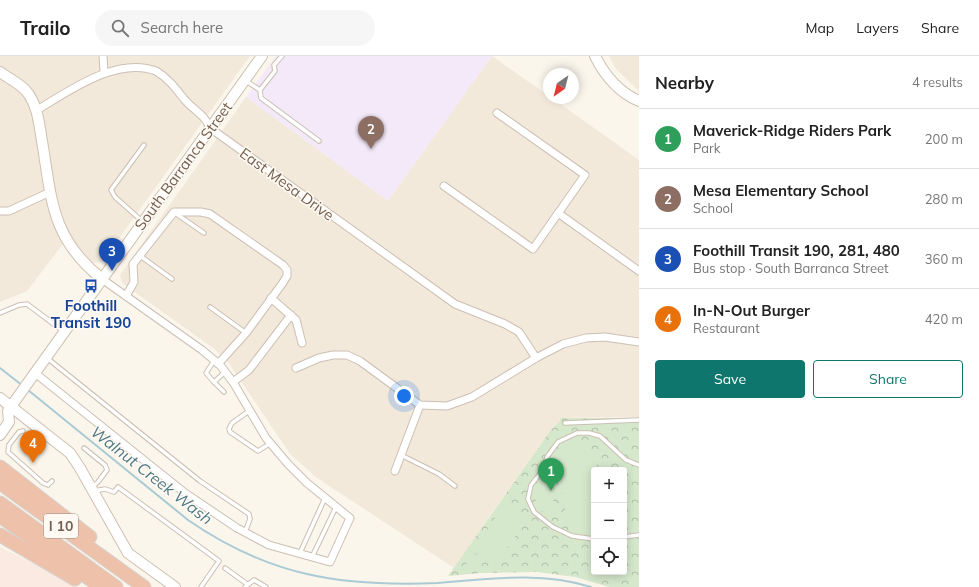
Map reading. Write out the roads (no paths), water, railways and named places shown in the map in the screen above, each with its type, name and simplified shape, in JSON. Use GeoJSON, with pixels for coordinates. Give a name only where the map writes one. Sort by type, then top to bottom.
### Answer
{"type":"FeatureCollection","features":[{"type":"Feature","properties":{"kind":"highway"},"geometry":{"type":"LineString","coordinates":[[0,467],[94,540],[121,570]]}},
{"type":"Feature","properties":{"kind":"highway","name":"I 10"},"geometry":{"type":"LineString","coordinates":[[0,483],[144,587]]}},
{"type":"Feature","properties":{"kind":"highway"},"geometry":{"type":"LineString","coordinates":[[0,493],[130,587]]}},
{"type":"Feature","properties":{"kind":"highway"},"geometry":{"type":"LineString","coordinates":[[0,503],[116,587]]}},
{"type":"Feature","properties":{"kind":"highway","name":"I 10"},"geometry":{"type":"LineString","coordinates":[[0,516],[101,587]]}},
{"type":"Feature","properties":{"kind":"highway"},"geometry":{"type":"LineString","coordinates":[[0,535],[87,587]]}},
{"type":"Feature","properties":{"kind":"street"},"geometry":{"type":"LineString","coordinates":[[103,56],[104,70]]}},
{"type":"Feature","properties":{"kind":"street","name":"South Barranca Street"},"geometry":{"type":"LineString","coordinates":[[0,434],[9,422],[6,411],[29,382],[262,56]]}},
{"type":"Feature","properties":{"kind":"street"},"geometry":{"type":"LineString","coordinates":[[595,56],[604,74],[612,83],[631,98],[639,101]]}},
{"type":"Feature","properties":{"kind":"street","name":"East Mesa Drive"},"geometry":{"type":"LineString","coordinates":[[36,110],[104,70],[132,65],[156,71],[168,79],[190,107],[206,118],[210,128],[451,302],[464,309],[505,324],[519,332],[536,358]]}},
{"type":"Feature","properties":{"kind":"street"},"geometry":{"type":"LineString","coordinates":[[0,72],[26,91],[36,110],[50,192],[58,226],[67,243],[86,266],[102,279],[216,362],[233,382],[271,444],[302,478],[350,518],[330,562],[270,545],[245,532],[185,493],[35,373]]}},
{"type":"Feature","properties":{"kind":"street"},"geometry":{"type":"LineString","coordinates":[[444,186],[533,249],[585,175],[497,113]]}},
{"type":"Feature","properties":{"kind":"street"},"geometry":{"type":"LineString","coordinates":[[0,211],[10,211],[50,192]]}},
{"type":"Feature","properties":{"kind":"street"},"geometry":{"type":"LineString","coordinates":[[126,296],[134,282],[133,264],[174,212],[201,212],[210,214],[284,265],[287,270],[287,276],[246,332],[216,362]]}},
{"type":"Feature","properties":{"kind":"street"},"geometry":{"type":"LineString","coordinates":[[558,213],[639,271]]}},
{"type":"Feature","properties":{"kind":"street"},"geometry":{"type":"LineString","coordinates":[[271,298],[296,320],[302,343]]}},
{"type":"Feature","properties":{"kind":"street"},"geometry":{"type":"LineString","coordinates":[[233,382],[249,370],[291,315]]}},
{"type":"Feature","properties":{"kind":"street"},"geometry":{"type":"LineString","coordinates":[[296,368],[319,358],[333,355],[348,355],[360,361],[420,405],[447,406],[459,403],[563,344],[586,338],[605,337],[639,342]]}},
{"type":"Feature","properties":{"kind":"street"},"geometry":{"type":"LineString","coordinates":[[0,398],[6,411],[70,453],[128,553],[175,587]]}},
{"type":"Feature","properties":{"kind":"street"},"geometry":{"type":"LineString","coordinates":[[395,471],[420,405]]}},
{"type":"Feature","properties":{"kind":"lane"},"geometry":{"type":"LineString","coordinates":[[282,56],[274,66],[275,71],[260,90],[261,98],[318,141]]}},
{"type":"Feature","properties":{"kind":"lane"},"geometry":{"type":"LineString","coordinates":[[245,80],[260,90]]}},
{"type":"Feature","properties":{"kind":"lane"},"geometry":{"type":"LineString","coordinates":[[143,222],[115,197],[111,190],[144,145]]}},
{"type":"Feature","properties":{"kind":"lane"},"geometry":{"type":"LineString","coordinates":[[174,212],[204,233]]}},
{"type":"Feature","properties":{"kind":"lane"},"geometry":{"type":"LineString","coordinates":[[139,255],[172,280]]}},
{"type":"Feature","properties":{"kind":"lane"},"geometry":{"type":"LineString","coordinates":[[0,313],[19,305],[27,304],[64,331]]}},
{"type":"Feature","properties":{"kind":"lane"},"geometry":{"type":"LineString","coordinates":[[210,307],[246,332]]}},
{"type":"Feature","properties":{"kind":"lane"},"geometry":{"type":"LineString","coordinates":[[46,358],[200,481],[249,514],[250,519],[245,532]]}},
{"type":"Feature","properties":{"kind":"lane"},"geometry":{"type":"LineString","coordinates":[[216,362],[206,373],[224,392]]}},
{"type":"Feature","properties":{"kind":"lane"},"geometry":{"type":"LineString","coordinates":[[214,382],[226,372]]}},
{"type":"Feature","properties":{"kind":"lane"},"geometry":{"type":"LineString","coordinates":[[249,410],[232,423],[229,429],[230,432],[258,451],[271,444]]}},
{"type":"Feature","properties":{"kind":"lane"},"geometry":{"type":"LineString","coordinates":[[565,423],[639,420]]}},
{"type":"Feature","properties":{"kind":"lane"},"geometry":{"type":"LineString","coordinates":[[23,431],[18,432],[9,444],[8,452],[43,483],[48,485],[52,481]]}},
{"type":"Feature","properties":{"kind":"lane"},"geometry":{"type":"LineString","coordinates":[[591,539],[572,536],[553,528],[534,512],[528,500],[531,485],[543,470],[547,458],[558,442],[577,433],[589,433],[600,436],[626,460],[639,465]]}},
{"type":"Feature","properties":{"kind":"lane"},"geometry":{"type":"LineString","coordinates":[[84,448],[105,465],[107,470],[92,489]]}},
{"type":"Feature","properties":{"kind":"lane"},"geometry":{"type":"LineString","coordinates":[[401,455],[439,474],[455,486]]}},
{"type":"Feature","properties":{"kind":"lane"},"geometry":{"type":"LineString","coordinates":[[92,489],[105,489],[114,492],[118,487],[219,561],[201,587]]}},
{"type":"Feature","properties":{"kind":"lane"},"geometry":{"type":"LineString","coordinates":[[300,554],[325,498]]}},
{"type":"Feature","properties":{"kind":"lane"},"geometry":{"type":"LineString","coordinates":[[312,558],[336,506]]}},
{"type":"Feature","properties":{"kind":"lane"},"geometry":{"type":"LineString","coordinates":[[627,537],[639,535]]}},
{"type":"Feature","properties":{"kind":"lane"},"geometry":{"type":"LineString","coordinates":[[225,568],[246,585],[254,580],[266,587]]}},
{"type":"Feature","properties":{"kind":"waterway","name":"Walnut Creek Wash"},"geometry":{"type":"LineString","coordinates":[[0,368],[23,386]]}},
{"type":"Feature","properties":{"kind":"waterway","name":"Walnut Creek Wash"},"geometry":{"type":"LineString","coordinates":[[28,390],[188,520],[218,539],[277,566],[337,580],[369,583],[437,583],[495,578],[534,578],[553,579],[591,587]]}},
{"type":"Feature","properties":{"kind":"place","name":"Mesa Elementary School"},"geometry":{"type":"Point","coordinates":[371,149]}},
{"type":"Feature","properties":{"kind":"place","name":"Foothill Transit 190, 281, 480"},"geometry":{"type":"Point","coordinates":[112,271]}},
{"type":"Feature","properties":{"kind":"place","name":"Foothill Transit 190"},"geometry":{"type":"Point","coordinates":[91,286]}},
{"type":"Feature","properties":{"kind":"place","name":"In-N-Out Burger"},"geometry":{"type":"Point","coordinates":[33,463]}},
{"type":"Feature","properties":{"kind":"place","name":"Maverick-Ridge Riders Park"},"geometry":{"type":"Point","coordinates":[551,491]}}]}
